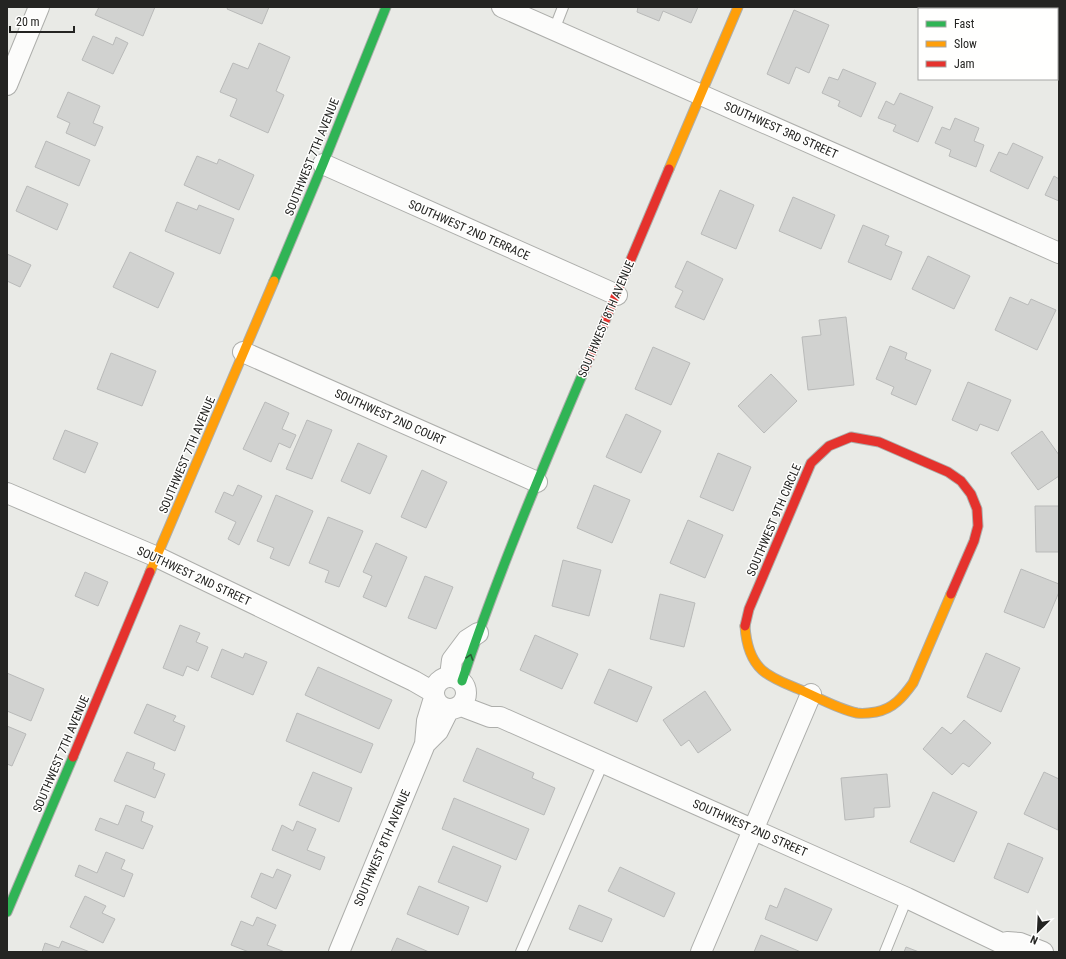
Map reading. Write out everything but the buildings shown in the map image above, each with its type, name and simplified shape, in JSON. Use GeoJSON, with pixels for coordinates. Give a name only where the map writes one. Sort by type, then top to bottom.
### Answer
{"type":"FeatureCollection","features":[{"type":"Feature","properties":{"kind":"street"},"geometry":{"type":"LineString","coordinates":[[7,85],[39,7]]}},
{"type":"Feature","properties":{"kind":"street","name":"SOUTHWEST 7TH AVENUE"},"geometry":{"type":"LineString","coordinates":[[7,912],[323,164],[386,7]]}},
{"type":"Feature","properties":{"kind":"street","name":"SOUTHWEST 3RD STREET"},"geometry":{"type":"LineString","coordinates":[[502,7],[1059,253]]}},
{"type":"Feature","properties":{"kind":"street","name":"SOUTHWEST 8TH AVENUE"},"geometry":{"type":"LineString","coordinates":[[339,952],[425,744],[427,721],[449,692],[452,660],[467,640],[478,633],[537,482],[738,7]]}},
{"type":"Feature","properties":{"kind":"street","name":"SOUTHWEST 2ND TERRACE"},"geometry":{"type":"LineString","coordinates":[[323,164],[617,295]]}},
{"type":"Feature","properties":{"kind":"street","name":"SOUTHWEST 2ND COURT"},"geometry":{"type":"LineString","coordinates":[[243,352],[537,482]]}},
{"type":"Feature","properties":{"kind":"street","name":"SOUTHWEST 9TH CIRCLE"},"geometry":{"type":"LineString","coordinates":[[851,437],[879,442],[948,472],[961,481],[971,494],[977,509],[978,526],[974,541],[913,683],[904,696],[891,707],[876,712],[859,713],[811,694],[776,679],[762,670],[752,656],[746,641],[745,625],[749,609],[811,463],[822,451],[836,442],[851,437]]}},
{"type":"Feature","properties":{"kind":"street","name":"SOUTHWEST 2ND STREET"},"geometry":{"type":"LineString","coordinates":[[7,493],[157,557],[379,664],[397,660],[428,672],[449,692],[495,710],[500,717],[907,898],[1020,952]]}},
{"type":"Feature","properties":{"kind":"street"},"geometry":{"type":"LineString","coordinates":[[701,952],[811,694]]}},
{"type":"Feature","properties":{"kind":"street","name":"SOUTHWEST 2ND STREET"},"geometry":{"type":"LineString","coordinates":[[999,942],[1020,942],[1043,952]]}},
{"type":"Feature","properties":{"kind":"street"},"geometry":{"type":"LineString","coordinates":[[1051,952],[1059,949]]}},
{"type":"Feature","properties":{"kind":"lane"},"geometry":{"type":"LineString","coordinates":[[554,30],[563,7]]}},
{"type":"Feature","properties":{"kind":"lane"},"geometry":{"type":"LineString","coordinates":[[522,952],[603,763]]}},
{"type":"Feature","properties":{"kind":"lane"},"geometry":{"type":"LineString","coordinates":[[885,952],[907,898]]}},
{"type":"Feature","properties":{"kind":"traffic: fast"},"geometry":{"type":"LineString","coordinates":[[274,281],[386,7]]}},
{"type":"Feature","properties":{"kind":"traffic: fast"},"geometry":{"type":"LineString","coordinates":[[462,681],[504,564],[583,373]]}},
{"type":"Feature","properties":{"kind":"traffic: fast"},"geometry":{"type":"LineString","coordinates":[[7,912],[73,757]]}},
{"type":"Feature","properties":{"kind":"traffic: slow"},"geometry":{"type":"LineString","coordinates":[[669,169],[738,7]]}},
{"type":"Feature","properties":{"kind":"traffic: slow"},"geometry":{"type":"LineString","coordinates":[[150,572],[274,281]]}},
{"type":"Feature","properties":{"kind":"traffic: slow"},"geometry":{"type":"LineString","coordinates":[[745,626],[746,638],[754,661],[766,674],[843,709],[859,713],[874,712],[893,705],[901,698],[913,683],[951,594]]}},
{"type":"Feature","properties":{"kind":"traffic: jam"},"geometry":{"type":"LineString","coordinates":[[583,373],[669,169]]}},
{"type":"Feature","properties":{"kind":"traffic: jam"},"geometry":{"type":"LineString","coordinates":[[851,437],[879,442],[948,472],[961,481],[971,494],[977,509],[978,526],[974,541],[951,594]]}},
{"type":"Feature","properties":{"kind":"traffic: jam"},"geometry":{"type":"LineString","coordinates":[[745,626],[749,609],[811,463],[829,446],[851,437]]}},
{"type":"Feature","properties":{"kind":"traffic: jam"},"geometry":{"type":"LineString","coordinates":[[73,757],[150,572]]}}]}
